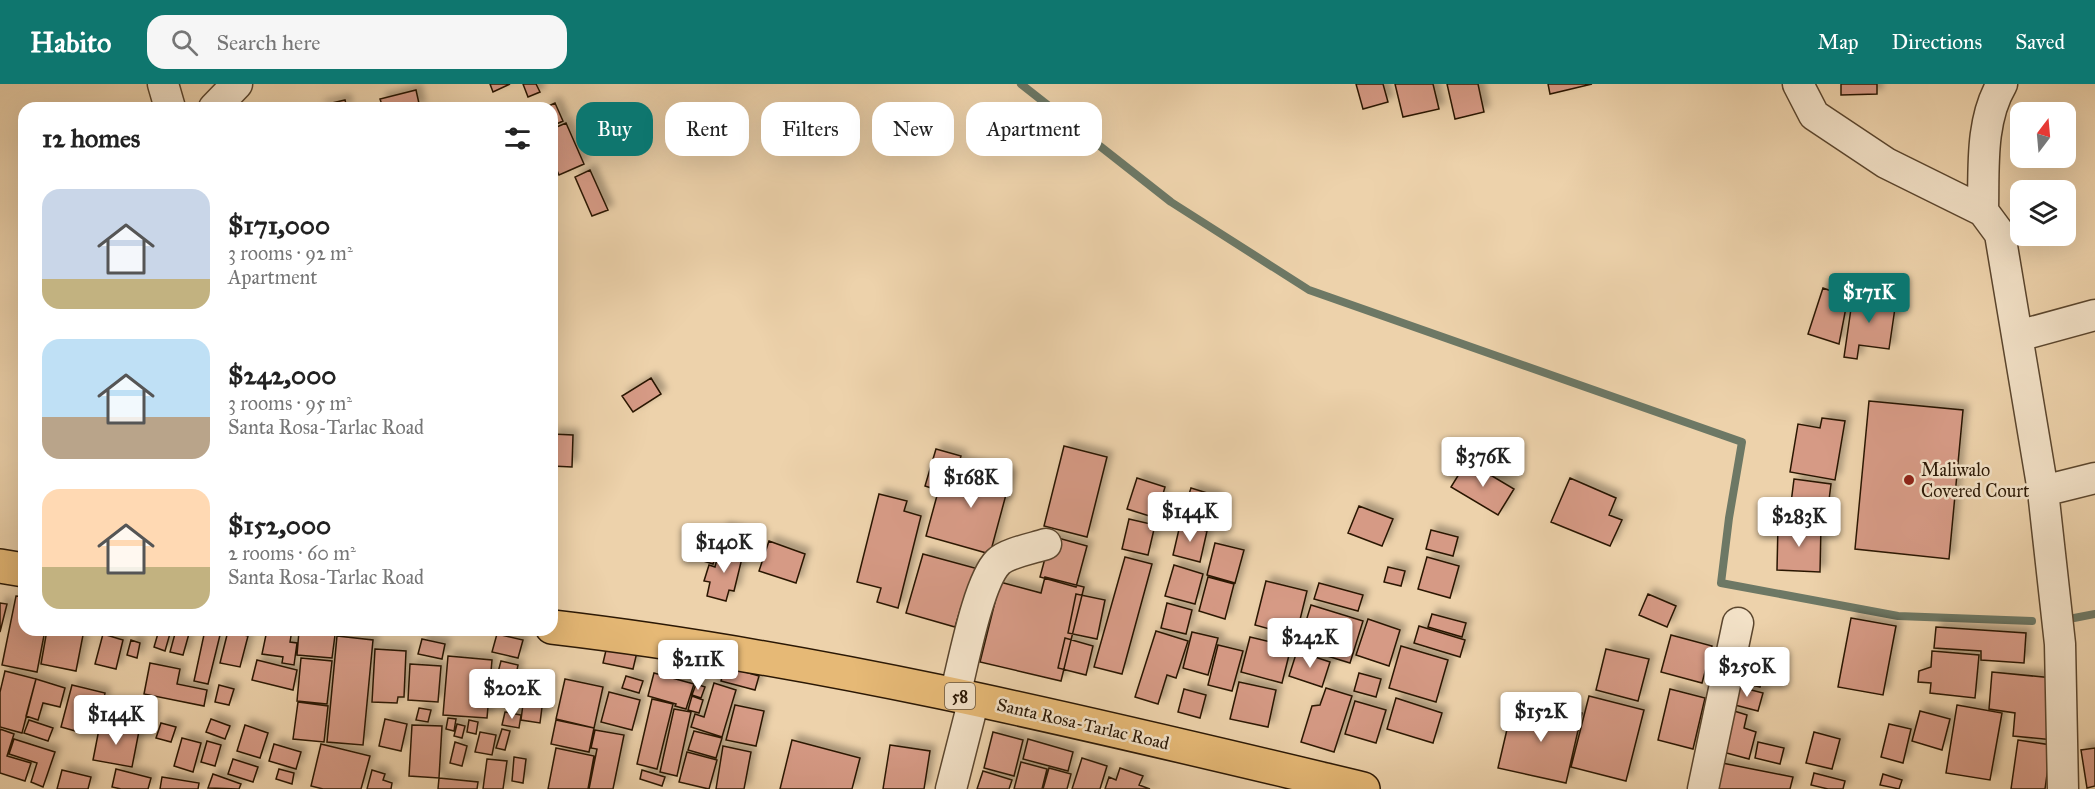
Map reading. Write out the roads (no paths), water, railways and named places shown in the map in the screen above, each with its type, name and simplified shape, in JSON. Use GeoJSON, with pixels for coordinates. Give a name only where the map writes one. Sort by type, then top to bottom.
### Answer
{"type":"FeatureCollection","features":[{"type":"Feature","properties":{"kind":"highway"},"geometry":{"type":"LineString","coordinates":[[0,566],[18,569]]}},
{"type":"Feature","properties":{"kind":"highway","name":"Santa Rosa-Tarlac Road"},"geometry":{"type":"LineString","coordinates":[[558,628],[772,658],[965,697],[1364,789]]}},
{"type":"Feature","properties":{"kind":"street"},"geometry":{"type":"LineString","coordinates":[[163,84],[168,102]]}},
{"type":"Feature","properties":{"kind":"street"},"geometry":{"type":"LineString","coordinates":[[220,102],[237,84]]}},
{"type":"Feature","properties":{"kind":"street"},"geometry":{"type":"LineString","coordinates":[[1798,84],[1814,115],[1886,163],[1983,211],[2000,234],[2043,491],[2060,644],[2063,789]]}},
{"type":"Feature","properties":{"kind":"street"},"geometry":{"type":"LineString","coordinates":[[1983,211],[1987,123],[1995,96],[2002,84]]}},
{"type":"Feature","properties":{"kind":"street"},"geometry":{"type":"LineString","coordinates":[[2018,336],[2095,315]]}},
{"type":"Feature","properties":{"kind":"street"},"geometry":{"type":"LineString","coordinates":[[2043,491],[2095,478]]}},
{"type":"Feature","properties":{"kind":"street"},"geometry":{"type":"LineString","coordinates":[[951,789],[975,614],[990,573],[1000,560],[1046,544]]}},
{"type":"Feature","properties":{"kind":"street"},"geometry":{"type":"LineString","coordinates":[[1703,789],[1738,622]]}},
{"type":"Feature","properties":{"kind":"waterway"},"geometry":{"type":"LineString","coordinates":[[1021,84],[1171,202],[1309,290],[1742,442],[1721,583],[1898,616],[2032,621]]}},
{"type":"Feature","properties":{"kind":"waterway"},"geometry":{"type":"LineString","coordinates":[[2074,618],[2095,614]]}},
{"type":"Feature","properties":{"kind":"place","name":"Maliwalo Covered Court"},"geometry":{"type":"Point","coordinates":[1909,480]}}]}
